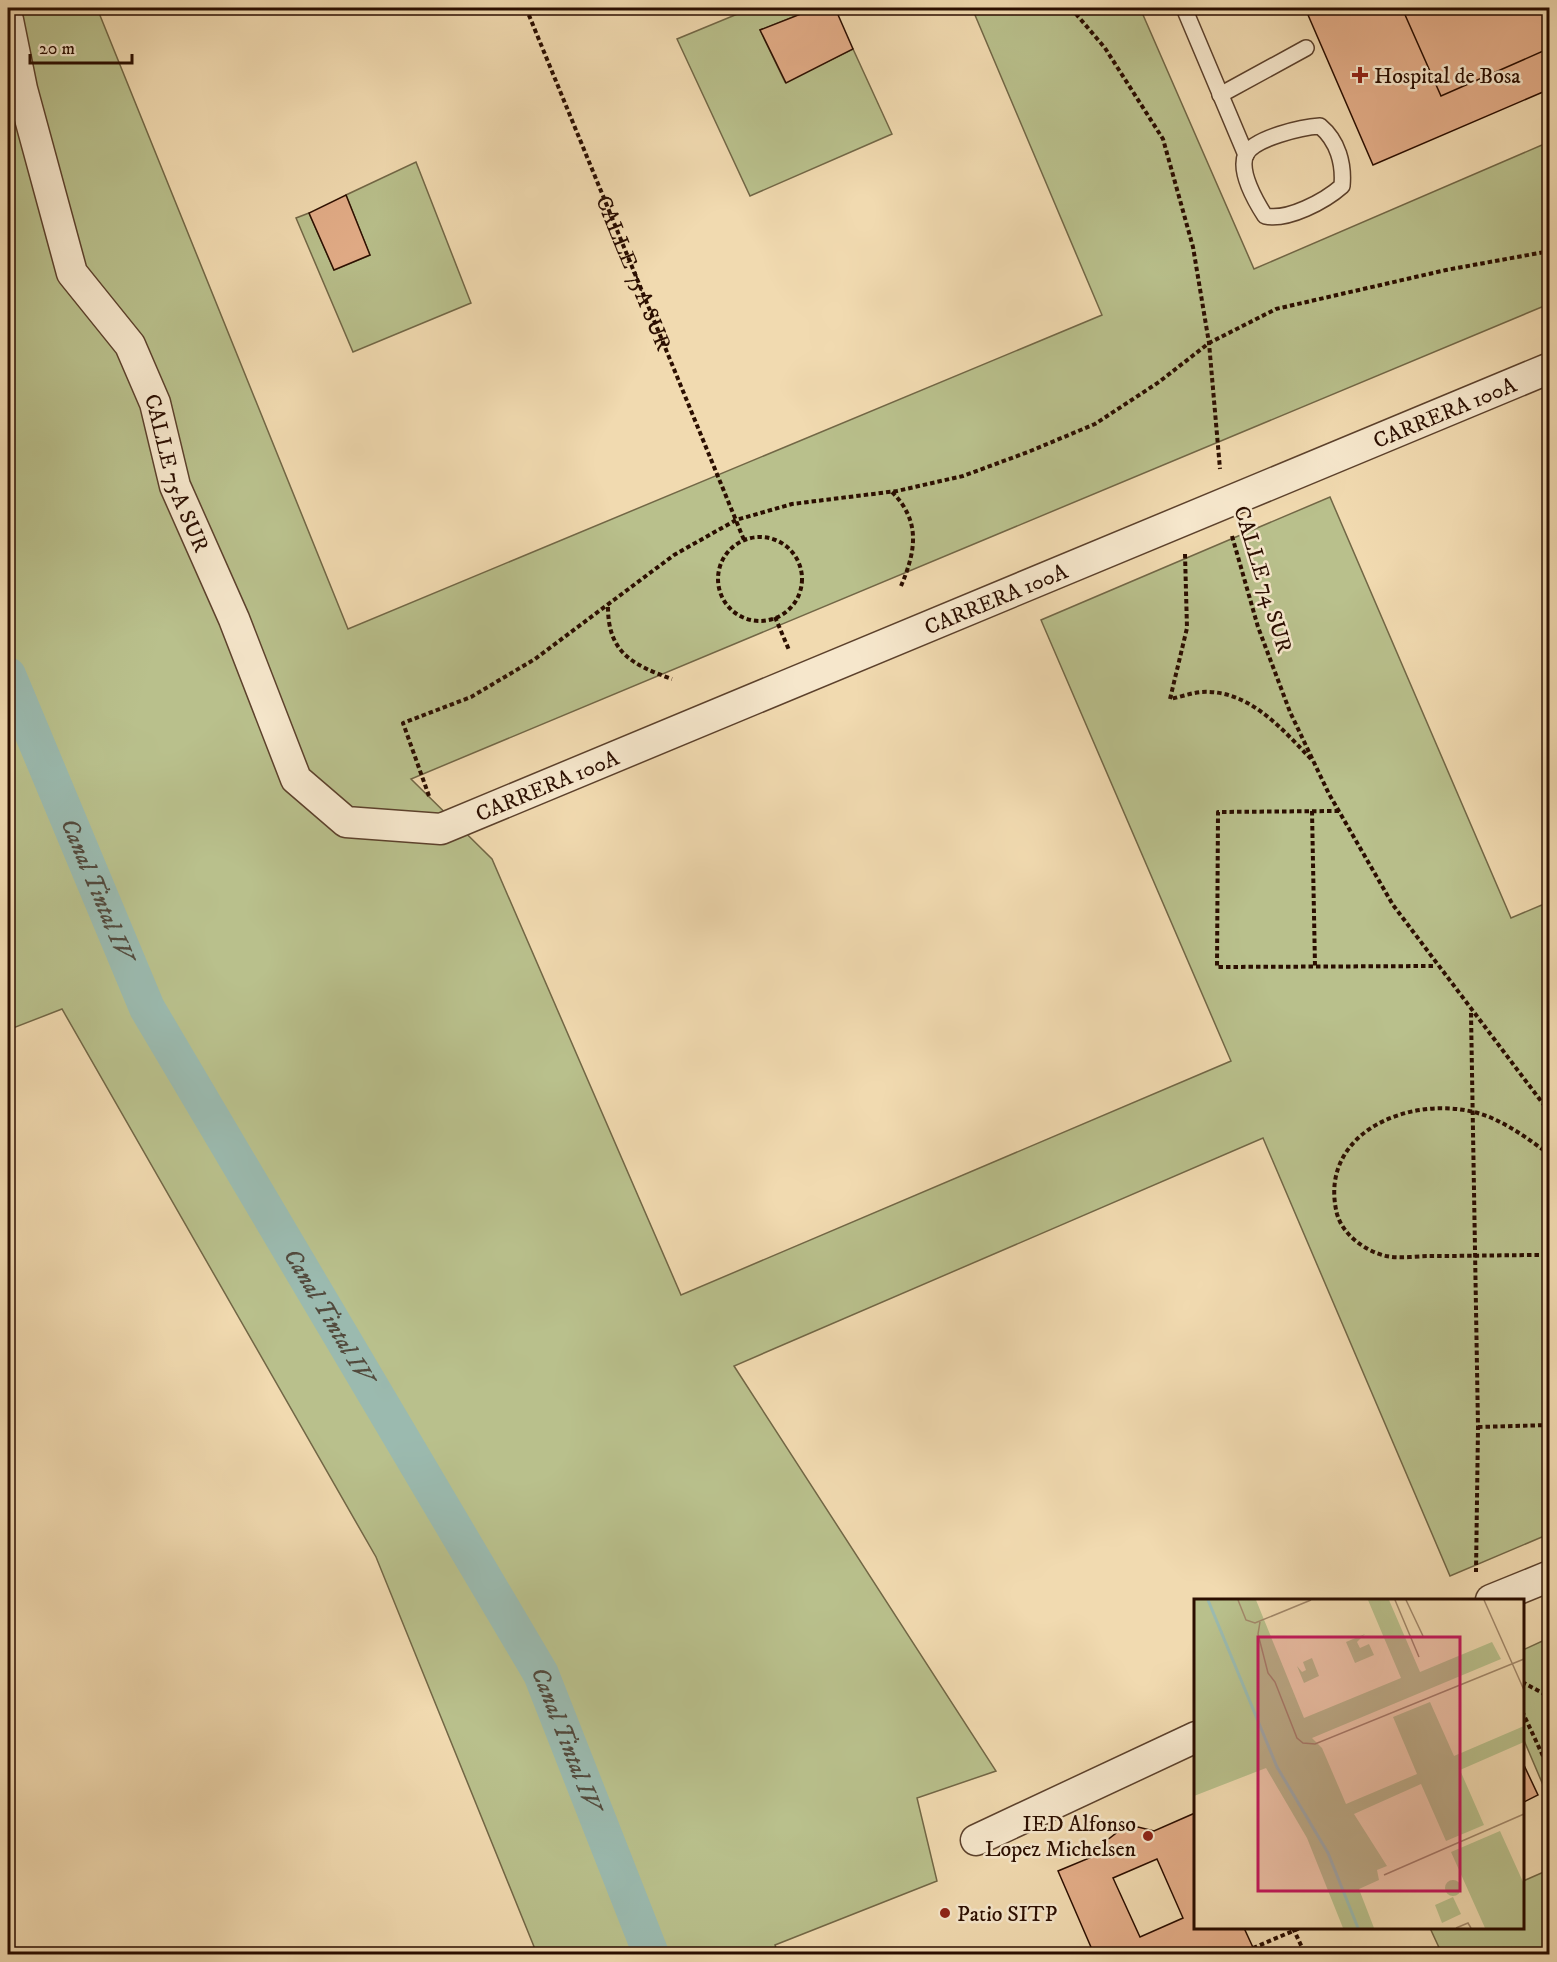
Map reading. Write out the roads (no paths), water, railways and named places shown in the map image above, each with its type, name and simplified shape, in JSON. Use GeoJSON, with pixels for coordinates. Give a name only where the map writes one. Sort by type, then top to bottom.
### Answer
{"type":"FeatureCollection","features":[{"type":"Feature","properties":{"kind":"street","name":"CALLE 75A SUR"},"geometry":{"type":"LineString","coordinates":[[8,20],[22,89],[72,273],[130,345],[155,403],[175,486],[234,619],[296,778],[346,822],[441,829]]}},
{"type":"Feature","properties":{"kind":"street","name":"CARRERA 100A"},"geometry":{"type":"LineString","coordinates":[[441,829],[1550,368]]}},
{"type":"Feature","properties":{"kind":"street"},"geometry":{"type":"LineString","coordinates":[[1484,1589],[1550,1576]]}},
{"type":"Feature","properties":{"kind":"street"},"geometry":{"type":"LineString","coordinates":[[976,1840],[1194,1738]]}},
{"type":"Feature","properties":{"kind":"lane"},"geometry":{"type":"LineString","coordinates":[[1184,8],[1246,155],[1244,169],[1258,205],[1266,216],[1277,218],[1331,196],[1341,186],[1344,168],[1331,135],[1320,126],[1302,127],[1275,137],[1253,147],[1246,155]]}},
{"type":"Feature","properties":{"kind":"lane"},"geometry":{"type":"LineString","coordinates":[[1220,95],[1306,48]]}},
{"type":"Feature","properties":{"kind":"waterway","name":"Canal Tintal IV"},"geometry":{"type":"LineString","coordinates":[[8,675],[147,1008],[541,1674],[651,1954]]}},
{"type":"Feature","properties":{"kind":"place","name":"Hospital de Bosa"},"geometry":{"type":"Point","coordinates":[1360,75]}},
{"type":"Feature","properties":{"kind":"place","name":"IED Alfonso Lopez Michelsen"},"geometry":{"type":"Point","coordinates":[1148,1836]}},
{"type":"Feature","properties":{"kind":"place","name":"Patio SITP"},"geometry":{"type":"Point","coordinates":[945,1913]}}]}
